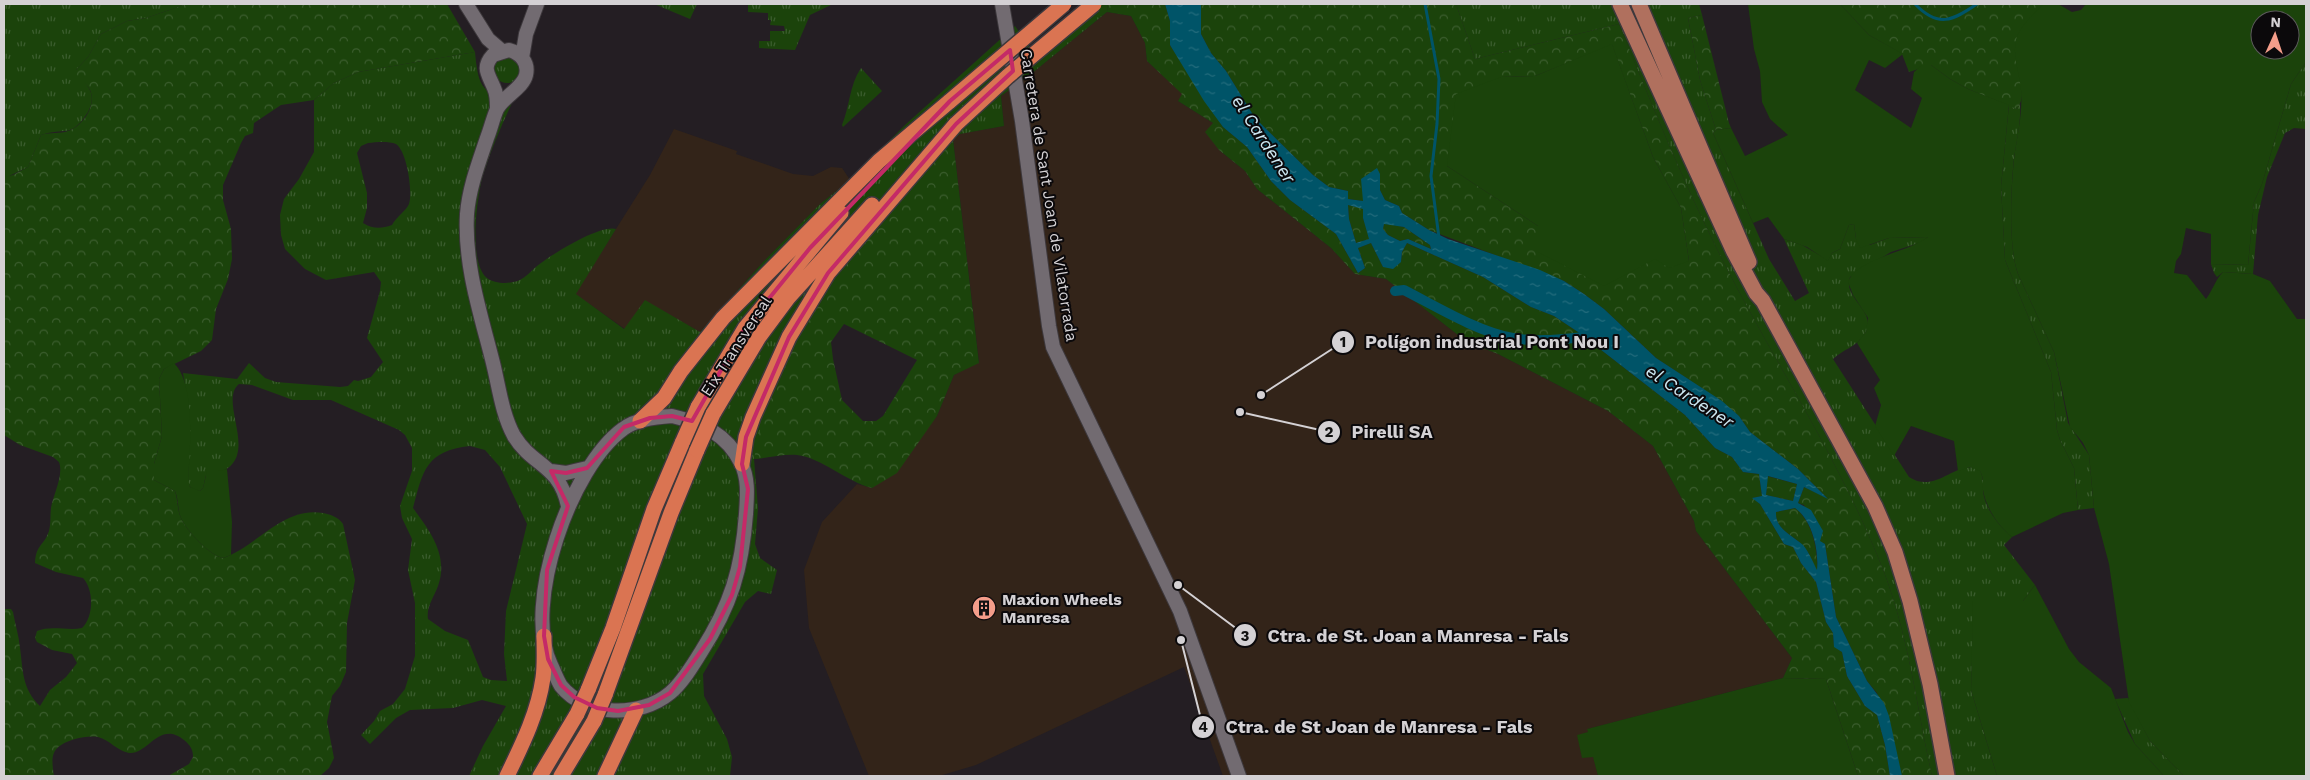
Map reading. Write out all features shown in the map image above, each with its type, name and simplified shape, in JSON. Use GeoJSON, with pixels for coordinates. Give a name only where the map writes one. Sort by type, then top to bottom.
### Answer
{"type":"FeatureCollection","features":[{"type":"Feature","properties":{"kind":"highway","name":"Eix Transversal"},"geometry":{"type":"LineString","coordinates":[[540,776],[577,714],[588,690],[613,628],[654,509],[698,407],[745,328],[775,290],[852,201],[950,101],[1064,4]]}},
{"type":"Feature","properties":{"kind":"highway","name":"Eix Transversal"},"geometry":{"type":"LineString","coordinates":[[561,776],[594,721],[605,695],[671,513],[712,414],[759,337],[788,298],[907,166],[1008,76],[1094,4]]}},
{"type":"Feature","properties":{"kind":"highway"},"geometry":{"type":"LineString","coordinates":[[640,421],[664,398],[681,371],[723,318],[879,161],[950,101]]}},
{"type":"Feature","properties":{"kind":"highway"},"geometry":{"type":"LineString","coordinates":[[742,464],[746,437],[773,372],[789,337],[828,273],[956,124]]}},
{"type":"Feature","properties":{"kind":"highway"},"geometry":{"type":"LineString","coordinates":[[506,776],[523,744],[541,693],[544,676],[544,636]]}},
{"type":"Feature","properties":{"kind":"highway"},"geometry":{"type":"LineString","coordinates":[[605,776],[636,710]]}},
{"type":"Feature","properties":{"kind":"main road"},"geometry":{"type":"LineString","coordinates":[[1620,4],[1734,252],[1756,292],[1764,301]]}},
{"type":"Feature","properties":{"kind":"main road"},"geometry":{"type":"LineString","coordinates":[[1630,4],[1636,18],[1631,27]]}},
{"type":"Feature","properties":{"kind":"main road"},"geometry":{"type":"LineString","coordinates":[[1639,4],[1761,290],[1764,301],[1875,506],[1895,552],[1910,601],[1928,675],[1947,776]]}},
{"type":"Feature","properties":{"kind":"street"},"geometry":{"type":"LineString","coordinates":[[466,4],[488,39],[512,53],[526,66],[526,75],[522,83],[497,108],[474,176],[467,213],[467,254],[511,430],[530,456],[551,471],[559,481],[568,506]]}},
{"type":"Feature","properties":{"kind":"street"},"geometry":{"type":"LineString","coordinates":[[489,60],[512,53],[526,34],[537,4]]}},
{"type":"Feature","properties":{"kind":"street","name":"Carretera de Sant Joan de Vilatorrada"},"geometry":{"type":"LineString","coordinates":[[1002,4],[1005,31],[1022,121],[1048,326],[1053,347],[1180,611],[1239,776]]}},
{"type":"Feature","properties":{"kind":"street"},"geometry":{"type":"LineString","coordinates":[[488,39],[489,60],[486,72],[494,87],[497,108]]}},
{"type":"Feature","properties":{"kind":"street"},"geometry":{"type":"LineString","coordinates":[[494,87],[506,90],[515,88]]}},
{"type":"Feature","properties":{"kind":"street"},"geometry":{"type":"LineString","coordinates":[[672,416],[695,421],[715,431],[742,464],[748,489],[740,567],[730,599],[710,639],[689,672],[670,693],[636,710],[618,711],[597,708],[574,697],[560,685],[548,659],[544,636],[543,604],[547,570],[568,506],[587,468],[606,443],[624,427],[650,418],[672,416]]}},
{"type":"Feature","properties":{"kind":"street"},"geometry":{"type":"LineString","coordinates":[[551,471],[566,473],[587,468]]}},
{"type":"Feature","properties":{"kind":"highlighted area"},"geometry":{"type":"Polygon","coordinates":[[[1010,50],[1013,71],[956,124],[828,273],[789,337],[746,437],[742,464],[748,489],[740,567],[732,595],[710,639],[670,693],[649,705],[618,711],[597,708],[574,697],[561,685],[548,659],[544,636],[547,570],[568,506],[551,471],[566,473],[587,468],[624,427],[650,418],[672,416],[692,421],[745,328],[810,248],[950,101],[1010,50]]]}},
{"type":"Feature","properties":{"kind":"shaded area"},"geometry":{"type":"Polygon","coordinates":[[[1107,12],[1131,16],[1145,43],[1147,61],[1183,94],[1178,101],[1213,123],[1219,150],[1245,171],[1257,189],[1331,248],[1355,274],[1386,279],[1467,342],[1498,354],[1608,411],[1653,446],[1694,521],[1696,531],[1792,658],[1783,678],[1588,729],[1598,776],[1223,776],[1184,667],[976,765],[939,776],[869,776],[809,628],[804,570],[822,522],[857,484],[872,488],[937,416],[954,375],[979,362],[953,139],[959,134],[1004,126],[1001,96],[1025,79],[1107,12]]]}},
{"type":"Feature","properties":{"kind":"shaded area"},"geometry":{"type":"Polygon","coordinates":[[[674,129],[737,151],[736,154],[793,174],[813,176],[831,167],[842,168],[850,180],[820,204],[765,260],[700,332],[645,301],[625,329],[575,294],[650,175],[674,129]]]}},
{"type":"Feature","properties":{"kind":"green space"},"geometry":{"type":"Polygon","coordinates":[[[4,4],[187,4],[146,18],[127,21],[101,34],[88,57],[76,70],[91,93],[92,98],[88,112],[77,126],[72,129],[41,135],[28,167],[4,177],[4,4]]]}},
{"type":"Feature","properties":{"kind":"green space"},"geometry":{"type":"Polygon","coordinates":[[[187,4],[447,4],[475,52],[358,72],[334,83],[314,100],[281,105],[254,123],[253,133],[245,136],[223,185],[223,200],[231,229],[232,259],[228,279],[216,309],[212,340],[201,351],[164,369],[159,379],[162,436],[154,464],[154,480],[175,491],[181,518],[205,548],[223,558],[248,545],[283,521],[295,515],[309,512],[329,515],[337,518],[343,524],[355,580],[347,623],[346,672],[340,686],[332,696],[327,722],[334,758],[329,768],[320,776],[168,776],[189,764],[193,757],[189,745],[175,735],[161,736],[142,749],[129,753],[102,738],[84,737],[62,744],[55,751],[52,761],[54,776],[4,776],[4,609],[11,609],[13,612],[19,639],[24,679],[34,700],[40,706],[50,690],[66,677],[77,663],[72,654],[52,650],[37,642],[35,638],[37,631],[48,628],[82,628],[89,617],[91,596],[87,583],[83,578],[56,572],[35,563],[37,552],[49,531],[51,508],[60,473],[59,462],[53,457],[20,445],[4,435],[4,177],[13,175],[28,167],[41,135],[68,131],[79,125],[83,120],[90,108],[92,96],[87,86],[76,75],[76,70],[88,57],[101,34],[127,21],[146,18],[187,4]]]}},
{"type":"Feature","properties":{"kind":"green space"},"geometry":{"type":"Polygon","coordinates":[[[654,4],[697,4],[690,19],[654,4]]]}},
{"type":"Feature","properties":{"kind":"green space"},"geometry":{"type":"Polygon","coordinates":[[[748,4],[833,4],[810,15],[795,50],[759,48],[759,41],[770,41],[770,31],[785,31],[784,26],[770,25],[771,20],[768,20],[768,13],[748,12],[748,4]]]}},
{"type":"Feature","properties":{"kind":"green space"},"geometry":{"type":"Polygon","coordinates":[[[1103,4],[1108,4],[1107,12],[1025,79],[1001,96],[1004,126],[960,134],[953,139],[877,224],[754,459],[758,508],[755,544],[760,558],[777,570],[771,594],[758,591],[745,602],[703,674],[704,696],[727,739],[732,757],[730,776],[469,776],[483,746],[506,706],[482,700],[453,708],[410,710],[396,718],[370,744],[361,735],[374,721],[380,711],[393,704],[405,689],[415,656],[415,603],[408,570],[412,539],[402,518],[400,506],[412,471],[412,448],[405,435],[399,430],[331,400],[293,400],[252,385],[239,384],[234,391],[233,401],[238,437],[238,449],[235,459],[228,468],[206,475],[203,488],[200,491],[193,490],[188,484],[189,410],[183,373],[237,379],[249,363],[265,378],[276,382],[340,387],[348,386],[354,380],[358,381],[371,377],[383,362],[367,338],[381,282],[374,272],[326,280],[305,269],[285,249],[281,235],[280,215],[284,199],[299,179],[314,152],[314,100],[334,83],[358,72],[475,52],[480,79],[487,91],[512,103],[489,156],[478,198],[476,244],[481,270],[487,278],[500,283],[517,281],[547,258],[578,240],[600,231],[616,229],[576,294],[624,329],[645,300],[700,332],[765,260],[820,204],[850,180],[905,125],[1015,26],[1038,58],[1103,4]],[[386,142],[368,143],[361,146],[357,153],[367,193],[367,208],[363,223],[377,228],[384,227],[392,225],[409,204],[408,172],[400,148],[396,144],[386,142]],[[470,446],[444,452],[435,458],[424,473],[413,508],[436,544],[441,564],[441,575],[429,606],[428,619],[445,631],[468,640],[483,677],[491,680],[507,681],[504,654],[506,611],[527,524],[500,467],[485,450],[470,446]]]}},
{"type":"Feature","properties":{"kind":"green space"},"geometry":{"type":"Polygon","coordinates":[[[1108,4],[1165,4],[1170,21],[1170,45],[1223,127],[1247,147],[1271,181],[1290,200],[1336,234],[1358,273],[1365,268],[1358,248],[1371,243],[1383,267],[1401,262],[1402,252],[1407,243],[1483,277],[1531,307],[1554,316],[1578,332],[1685,415],[1715,448],[1732,457],[1743,472],[1759,474],[1762,496],[1753,498],[1760,504],[1784,544],[1793,547],[1801,563],[1816,582],[1826,622],[1833,633],[1834,646],[1842,652],[1847,676],[1865,706],[1877,715],[1885,745],[1890,776],[1858,776],[1826,679],[1783,678],[1792,658],[1696,531],[1694,521],[1653,446],[1608,411],[1498,354],[1467,342],[1386,279],[1355,274],[1331,248],[1257,189],[1245,171],[1219,150],[1205,132],[1213,123],[1178,101],[1182,94],[1147,61],[1145,43],[1131,16],[1107,12],[1108,4]]]}},
{"type":"Feature","properties":{"kind":"green space"},"geometry":{"type":"Polygon","coordinates":[[[1201,4],[1456,4],[1475,59],[1619,24],[1669,146],[1710,236],[1849,493],[1884,572],[1900,622],[1912,673],[1932,776],[1902,776],[1877,693],[1867,681],[1836,617],[1825,544],[1819,541],[1804,505],[1798,503],[1804,487],[1827,498],[1798,469],[1750,432],[1739,416],[1656,358],[1604,309],[1564,281],[1429,230],[1402,213],[1399,206],[1385,200],[1380,190],[1380,174],[1363,201],[1348,199],[1348,191],[1329,187],[1313,175],[1255,118],[1226,71],[1211,53],[1201,34],[1201,4]],[[1612,45],[1535,76],[1501,77],[1447,166],[1538,226],[1655,259],[1689,261],[1681,208],[1653,157],[1612,45]]]}},
{"type":"Feature","properties":{"kind":"green space"},"geometry":{"type":"Polygon","coordinates":[[[1456,4],[1699,4],[1702,15],[1688,18],[1700,80],[1716,130],[1713,133],[1769,259],[1795,301],[1809,293],[1784,239],[1802,245],[1828,260],[1832,253],[1840,249],[1849,225],[1854,224],[1856,239],[1870,245],[1889,238],[1928,237],[1922,242],[1891,252],[1850,277],[1849,285],[1851,292],[1864,312],[1868,327],[1857,343],[1833,359],[1909,477],[1928,482],[1962,469],[1970,467],[1979,469],[1983,482],[1984,498],[1990,511],[2002,528],[2012,537],[2004,545],[2035,585],[2023,601],[1974,601],[1971,690],[1997,776],[1932,776],[1900,622],[1884,572],[1849,493],[1710,236],[1669,146],[1619,24],[1475,59],[1456,4]]]}},
{"type":"Feature","properties":{"kind":"green space"},"geometry":{"type":"Polygon","coordinates":[[[1748,4],[1840,4],[1869,35],[1903,54],[1885,68],[1869,60],[1855,90],[1911,128],[1922,98],[1911,89],[1914,72],[1922,65],[1931,65],[1968,89],[2009,105],[2001,186],[2005,260],[2051,372],[2057,430],[2074,468],[2078,510],[2063,513],[2012,537],[1997,522],[1990,510],[1983,490],[1983,479],[1980,471],[1970,467],[1958,471],[1954,441],[1911,426],[1894,456],[1875,426],[1881,405],[1874,388],[1880,380],[1857,343],[1866,332],[1868,318],[1853,295],[1848,282],[1861,267],[1928,237],[1889,238],[1860,248],[1856,239],[1854,224],[1849,225],[1840,249],[1832,253],[1828,261],[1807,247],[1784,239],[1768,217],[1753,223],[1713,133],[1716,130],[1731,128],[1745,156],[1788,135],[1770,119],[1762,102],[1760,71],[1754,49],[1748,4]]]}},
{"type":"Feature","properties":{"kind":"green space"},"geometry":{"type":"Polygon","coordinates":[[[1840,4],[2045,4],[2021,30],[2017,42],[2017,66],[2022,89],[2017,109],[1968,89],[1931,65],[1909,72],[1902,54],[1869,35],[1840,4]]]}},
{"type":"Feature","properties":{"kind":"green space"},"geometry":{"type":"Polygon","coordinates":[[[2043,4],[2058,4],[2072,12],[2081,10],[2086,4],[2306,4],[2306,62],[2291,84],[2262,184],[2254,202],[2248,265],[2211,264],[2211,234],[2186,228],[2181,254],[2176,261],[2174,273],[2187,275],[2206,299],[2223,272],[2253,274],[2270,281],[2297,319],[2306,319],[2306,776],[2184,776],[2150,741],[2129,702],[2109,564],[2094,508],[2089,455],[2083,443],[2070,427],[2054,352],[2018,274],[2013,249],[2012,185],[2021,99],[2015,44],[2022,27],[2043,4]]]}},
{"type":"Feature","properties":{"kind":"green space"},"geometry":{"type":"Polygon","coordinates":[[[1702,15],[1731,128],[1716,130],[1700,80],[1688,18],[1702,15]]]}},
{"type":"Feature","properties":{"kind":"green space"},"geometry":{"type":"Polygon","coordinates":[[[1612,44],[1653,157],[1681,208],[1689,261],[1669,268],[1655,259],[1604,286],[1538,252],[1538,226],[1447,166],[1456,94],[1501,77],[1535,76],[1612,44]]]}},
{"type":"Feature","properties":{"kind":"green space"},"geometry":{"type":"Polygon","coordinates":[[[507,57],[516,61],[520,70],[516,79],[507,83],[498,79],[494,70],[498,61],[507,57]]]}},
{"type":"Feature","properties":{"kind":"green space"},"geometry":{"type":"Polygon","coordinates":[[[2306,62],[2306,129],[2294,128],[2285,133],[2267,177],[2258,215],[2253,274],[2223,272],[2217,277],[2211,264],[2248,265],[2254,202],[2262,184],[2291,84],[2306,62]]]}},
{"type":"Feature","properties":{"kind":"green space"},"geometry":{"type":"Polygon","coordinates":[[[861,68],[882,91],[843,127],[852,89],[861,68]]]}},
{"type":"Feature","properties":{"kind":"green space"},"geometry":{"type":"Polygon","coordinates":[[[2020,104],[2011,200],[2015,262],[2018,274],[2054,352],[2068,423],[2089,455],[2094,508],[2078,510],[2074,468],[2057,430],[2051,372],[2005,260],[2001,186],[2009,105],[2017,109],[2020,104]]]}},
{"type":"Feature","properties":{"kind":"green space"},"geometry":{"type":"Polygon","coordinates":[[[953,139],[979,363],[954,375],[937,416],[897,473],[872,488],[853,481],[806,457],[786,455],[754,459],[764,410],[793,344],[838,276],[877,224],[953,139]],[[844,324],[831,342],[842,400],[863,421],[876,421],[883,416],[917,360],[844,324]]]}},
{"type":"Feature","properties":{"kind":"green space"},"geometry":{"type":"Polygon","coordinates":[[[1348,205],[1363,208],[1363,218],[1370,239],[1356,243],[1349,219],[1348,205]]]}},
{"type":"Feature","properties":{"kind":"green space"},"geometry":{"type":"Polygon","coordinates":[[[1384,223],[1404,227],[1430,245],[1431,249],[1408,239],[1400,241],[1388,235],[1383,229],[1384,223]]]}},
{"type":"Feature","properties":{"kind":"green space"},"geometry":{"type":"Polygon","coordinates":[[[174,363],[181,373],[186,386],[189,402],[188,480],[190,487],[200,491],[203,488],[207,471],[227,469],[232,522],[231,555],[223,558],[205,548],[188,529],[180,515],[175,491],[154,480],[154,464],[162,436],[159,379],[164,369],[174,363]]]}},
{"type":"Feature","properties":{"kind":"green space"},"geometry":{"type":"Polygon","coordinates":[[[1767,476],[1797,484],[1793,501],[1766,495],[1767,476]]]}},
{"type":"Feature","properties":{"kind":"green space"},"geometry":{"type":"Polygon","coordinates":[[[1795,508],[1806,521],[1813,537],[1817,554],[1817,571],[1806,550],[1779,524],[1776,512],[1795,508]]]}},
{"type":"Feature","properties":{"kind":"green space"},"geometry":{"type":"Polygon","coordinates":[[[2035,585],[2069,649],[2079,662],[2111,688],[2128,732],[2135,744],[2164,776],[1997,776],[1971,690],[1973,601],[2023,601],[2035,585]]]}},
{"type":"Feature","properties":{"kind":"green space"},"geometry":{"type":"Polygon","coordinates":[[[1783,678],[1826,679],[1858,776],[1598,776],[1593,757],[1582,758],[1577,735],[1588,732],[1587,729],[1783,678]]]}},
{"type":"Feature","properties":{"kind":"green space"},"geometry":{"type":"Polygon","coordinates":[[[2128,698],[2150,741],[2184,776],[2164,776],[2135,744],[2115,699],[2128,698]]]}},
{"type":"Feature","properties":{"kind":"water","name":"el Cardener"},"geometry":{"type":"Polygon","coordinates":[[[1165,4],[1201,4],[1201,34],[1211,53],[1226,71],[1255,118],[1313,175],[1329,187],[1348,191],[1348,199],[1363,201],[1361,179],[1377,168],[1380,174],[1380,190],[1385,200],[1399,206],[1402,213],[1429,230],[1448,239],[1540,270],[1564,281],[1604,309],[1656,358],[1722,401],[1739,416],[1750,432],[1798,469],[1828,499],[1804,487],[1798,503],[1811,510],[1823,531],[1820,541],[1825,544],[1836,617],[1867,681],[1884,703],[1889,716],[1902,776],[1890,776],[1885,745],[1877,715],[1865,706],[1847,676],[1842,652],[1834,647],[1833,633],[1826,622],[1816,582],[1801,563],[1793,547],[1784,544],[1760,504],[1752,498],[1762,496],[1759,474],[1743,472],[1732,457],[1715,448],[1685,415],[1578,332],[1554,316],[1531,307],[1483,277],[1407,243],[1402,252],[1401,262],[1393,269],[1383,267],[1371,243],[1358,248],[1365,268],[1358,273],[1336,234],[1290,200],[1271,181],[1247,147],[1223,127],[1204,101],[1170,45],[1170,21],[1165,4]],[[1348,205],[1349,219],[1356,243],[1369,239],[1363,218],[1363,209],[1348,205]],[[1384,224],[1383,229],[1388,235],[1400,241],[1408,239],[1431,249],[1430,245],[1404,227],[1384,224]],[[1768,476],[1766,495],[1793,501],[1797,484],[1768,476]],[[1795,508],[1776,512],[1778,523],[1803,545],[1817,570],[1817,553],[1810,527],[1806,520],[1795,508]]]}},
{"type":"Feature","properties":{"kind":"waterway"},"geometry":{"type":"LineString","coordinates":[[1425,4],[1439,79],[1437,124],[1431,176],[1439,238]]}},
{"type":"Feature","properties":{"kind":"waterway"},"geometry":{"type":"LineString","coordinates":[[1915,4],[1923,12],[1938,19],[1952,18],[1960,15],[1977,4]]}},
{"type":"Feature","properties":{"kind":"waterway"},"geometry":{"type":"LineString","coordinates":[[1395,291],[1404,290],[1486,331],[1513,338],[1554,340],[1595,336]]}},
{"type":"Feature","properties":{"kind":"place","name":"Polígon industrial Pont Nou I"},"geometry":{"type":"Point","coordinates":[1261,395]}},
{"type":"Feature","properties":{"kind":"place","name":"Pirelli SA"},"geometry":{"type":"Point","coordinates":[1240,412]}},
{"type":"Feature","properties":{"kind":"place","name":"Ctra. de St. Joan a Manresa - Fals"},"geometry":{"type":"Point","coordinates":[1178,585]}},
{"type":"Feature","properties":{"kind":"place","name":"Maxion Wheels Manresa"},"geometry":{"type":"Point","coordinates":[984,608]}},
{"type":"Feature","properties":{"kind":"place","name":"Ctra. de St Joan de Manresa - Fals"},"geometry":{"type":"Point","coordinates":[1181,640]}}]}
